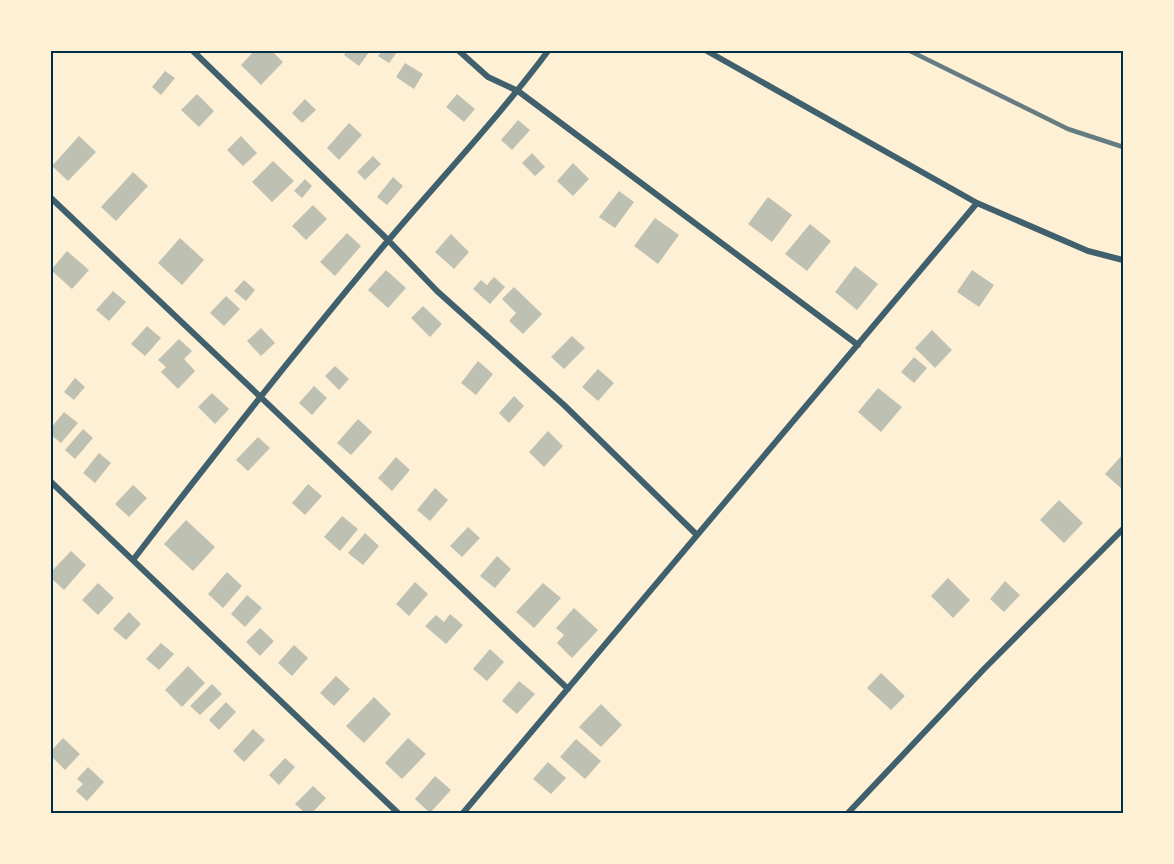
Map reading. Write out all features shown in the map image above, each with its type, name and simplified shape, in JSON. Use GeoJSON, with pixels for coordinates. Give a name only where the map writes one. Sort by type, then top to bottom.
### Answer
{"type":"FeatureCollection","features":[{"type":"Feature","properties":{"kind":"street"},"geometry":{"type":"LineString","coordinates":[[193,51],[388,240],[437,291],[564,405],[697,535]]}},
{"type":"Feature","properties":{"kind":"street"},"geometry":{"type":"LineString","coordinates":[[459,51],[488,76],[518,92],[858,345]]}},
{"type":"Feature","properties":{"kind":"street"},"geometry":{"type":"LineString","coordinates":[[133,560],[259,396],[388,240],[518,92],[548,51]]}},
{"type":"Feature","properties":{"kind":"street"},"geometry":{"type":"LineString","coordinates":[[708,51],[810,111],[977,203],[1088,251],[1123,260]]}},
{"type":"Feature","properties":{"kind":"street"},"geometry":{"type":"LineString","coordinates":[[51,198],[568,689]]}},
{"type":"Feature","properties":{"kind":"street"},"geometry":{"type":"LineString","coordinates":[[463,813],[977,203]]}},
{"type":"Feature","properties":{"kind":"street"},"geometry":{"type":"LineString","coordinates":[[51,482],[398,813]]}},
{"type":"Feature","properties":{"kind":"street"},"geometry":{"type":"LineString","coordinates":[[848,813],[984,669],[1123,529]]}},
{"type":"Feature","properties":{"kind":"building"},"geometry":{"type":"Polygon","coordinates":[[[254,51],[272,51],[283,62],[261,85],[241,65],[254,51]]]}},
{"type":"Feature","properties":{"kind":"building"},"geometry":{"type":"Polygon","coordinates":[[[347,51],[370,51],[359,66],[344,55],[347,51]]]}},
{"type":"Feature","properties":{"kind":"building"},"geometry":{"type":"Polygon","coordinates":[[[382,51],[398,51],[389,63],[378,56],[382,51]]]}},
{"type":"Feature","properties":{"kind":"building"},"geometry":{"type":"Polygon","coordinates":[[[405,63],[423,74],[414,89],[396,77],[405,63]]]}},
{"type":"Feature","properties":{"kind":"building"},"geometry":{"type":"Polygon","coordinates":[[[165,71],[175,78],[161,95],[152,87],[165,71]]]}},
{"type":"Feature","properties":{"kind":"building"},"geometry":{"type":"Polygon","coordinates":[[[197,94],[214,111],[199,127],[181,110],[197,94]]]}},
{"type":"Feature","properties":{"kind":"building"},"geometry":{"type":"Polygon","coordinates":[[[457,94],[475,109],[464,122],[446,107],[457,94]]]}},
{"type":"Feature","properties":{"kind":"building"},"geometry":{"type":"Polygon","coordinates":[[[305,99],[316,110],[302,123],[292,113],[305,99]]]}},
{"type":"Feature","properties":{"kind":"building"},"geometry":{"type":"Polygon","coordinates":[[[518,120],[530,130],[512,150],[501,140],[518,120]]]}},
{"type":"Feature","properties":{"kind":"building"},"geometry":{"type":"Polygon","coordinates":[[[349,123],[362,135],[339,160],[327,148],[349,123]]]}},
{"type":"Feature","properties":{"kind":"building"},"geometry":{"type":"Polygon","coordinates":[[[79,136],[96,152],[68,181],[52,166],[79,136]]]}},
{"type":"Feature","properties":{"kind":"building"},"geometry":{"type":"Polygon","coordinates":[[[241,136],[257,153],[243,166],[227,150],[241,136]]]}},
{"type":"Feature","properties":{"kind":"building"},"geometry":{"type":"Polygon","coordinates":[[[532,153],[545,167],[535,176],[522,163],[532,153]]]}},
{"type":"Feature","properties":{"kind":"building"},"geometry":{"type":"Polygon","coordinates":[[[373,156],[381,164],[365,180],[357,172],[373,156]]]}},
{"type":"Feature","properties":{"kind":"building"},"geometry":{"type":"Polygon","coordinates":[[[273,161],[294,181],[272,202],[252,182],[273,161]]]}},
{"type":"Feature","properties":{"kind":"building"},"geometry":{"type":"Polygon","coordinates":[[[573,163],[589,179],[573,196],[557,181],[573,163]]]}},
{"type":"Feature","properties":{"kind":"building"},"geometry":{"type":"Polygon","coordinates":[[[133,172],[148,186],[116,221],[101,207],[133,172]]]}},
{"type":"Feature","properties":{"kind":"building"},"geometry":{"type":"Polygon","coordinates":[[[393,177],[403,186],[387,205],[377,197],[393,177]]]}},
{"type":"Feature","properties":{"kind":"building"},"geometry":{"type":"Polygon","coordinates":[[[305,179],[312,186],[302,198],[294,191],[305,179]]]}},
{"type":"Feature","properties":{"kind":"building"},"geometry":{"type":"Polygon","coordinates":[[[619,191],[634,202],[615,228],[599,217],[619,191]]]}},
{"type":"Feature","properties":{"kind":"building"},"geometry":{"type":"Polygon","coordinates":[[[768,197],[792,215],[772,242],[748,224],[768,197]]]}},
{"type":"Feature","properties":{"kind":"building"},"geometry":{"type":"Polygon","coordinates":[[[313,205],[327,219],[306,240],[292,226],[313,205]]]}},
{"type":"Feature","properties":{"kind":"building"},"geometry":{"type":"Polygon","coordinates":[[[655,218],[679,235],[658,264],[634,246],[655,218]]]}},
{"type":"Feature","properties":{"kind":"building"},"geometry":{"type":"Polygon","coordinates":[[[810,224],[831,241],[807,271],[785,254],[810,224]]]}},
{"type":"Feature","properties":{"kind":"building"},"geometry":{"type":"Polygon","coordinates":[[[347,233],[361,246],[335,276],[320,262],[347,233]]]}},
{"type":"Feature","properties":{"kind":"building"},"geometry":{"type":"Polygon","coordinates":[[[451,234],[469,252],[454,269],[435,252],[451,234]]]}},
{"type":"Feature","properties":{"kind":"building"},"geometry":{"type":"Polygon","coordinates":[[[180,238],[204,260],[182,285],[158,263],[180,238]]]}},
{"type":"Feature","properties":{"kind":"building"},"geometry":{"type":"Polygon","coordinates":[[[67,251],[89,270],[72,289],[51,270],[67,251]]]}},
{"type":"Feature","properties":{"kind":"building"},"geometry":{"type":"Polygon","coordinates":[[[855,266],[878,284],[857,310],[835,292],[855,266]]]}},
{"type":"Feature","properties":{"kind":"building"},"geometry":{"type":"Polygon","coordinates":[[[386,270],[406,288],[388,308],[368,290],[386,270]]]}},
{"type":"Feature","properties":{"kind":"building"},"geometry":{"type":"Polygon","coordinates":[[[972,270],[994,285],[979,307],[957,292],[972,270]]]}},
{"type":"Feature","properties":{"kind":"building"},"geometry":{"type":"Polygon","coordinates":[[[494,277],[505,287],[490,304],[473,289],[481,280],[487,285],[494,277]]]}},
{"type":"Feature","properties":{"kind":"building"},"geometry":{"type":"Polygon","coordinates":[[[244,280],[255,290],[246,301],[234,291],[244,280]]]}},
{"type":"Feature","properties":{"kind":"building"},"geometry":{"type":"Polygon","coordinates":[[[514,287],[542,314],[523,334],[509,321],[516,313],[502,299],[514,287]]]}},
{"type":"Feature","properties":{"kind":"building"},"geometry":{"type":"Polygon","coordinates":[[[113,291],[126,302],[109,321],[96,310],[113,291]]]}},
{"type":"Feature","properties":{"kind":"building"},"geometry":{"type":"Polygon","coordinates":[[[226,296],[240,309],[224,326],[210,313],[226,296]]]}},
{"type":"Feature","properties":{"kind":"building"},"geometry":{"type":"Polygon","coordinates":[[[423,306],[442,324],[430,337],[411,318],[423,306]]]}},
{"type":"Feature","properties":{"kind":"building"},"geometry":{"type":"Polygon","coordinates":[[[147,326],[161,338],[145,356],[131,344],[147,326]]]}},
{"type":"Feature","properties":{"kind":"building"},"geometry":{"type":"Polygon","coordinates":[[[261,328],[275,343],[261,356],[247,341],[261,328]]]}},
{"type":"Feature","properties":{"kind":"building"},"geometry":{"type":"Polygon","coordinates":[[[932,330],[952,350],[935,368],[915,348],[932,330]]]}},
{"type":"Feature","properties":{"kind":"building"},"geometry":{"type":"Polygon","coordinates":[[[572,336],[585,348],[564,369],[551,357],[572,336]]]}},
{"type":"Feature","properties":{"kind":"building"},"geometry":{"type":"Polygon","coordinates":[[[179,339],[192,351],[184,359],[195,371],[178,389],[161,372],[166,367],[158,360],[179,339]]]}},
{"type":"Feature","properties":{"kind":"building"},"geometry":{"type":"Polygon","coordinates":[[[914,357],[927,368],[914,383],[901,372],[914,357]]]}},
{"type":"Feature","properties":{"kind":"building"},"geometry":{"type":"Polygon","coordinates":[[[478,361],[493,374],[476,395],[461,383],[478,361]]]}},
{"type":"Feature","properties":{"kind":"building"},"geometry":{"type":"Polygon","coordinates":[[[335,366],[349,379],[339,390],[325,376],[335,366]]]}},
{"type":"Feature","properties":{"kind":"building"},"geometry":{"type":"Polygon","coordinates":[[[598,369],[614,383],[598,401],[582,387],[598,369]]]}},
{"type":"Feature","properties":{"kind":"building"},"geometry":{"type":"Polygon","coordinates":[[[75,378],[85,387],[74,400],[64,392],[75,378]]]}},
{"type":"Feature","properties":{"kind":"building"},"geometry":{"type":"Polygon","coordinates":[[[314,386],[327,398],[312,415],[299,403],[314,386]]]}},
{"type":"Feature","properties":{"kind":"building"},"geometry":{"type":"Polygon","coordinates":[[[878,388],[902,407],[881,432],[858,412],[878,388]]]}},
{"type":"Feature","properties":{"kind":"building"},"geometry":{"type":"Polygon","coordinates":[[[212,393],[229,409],[215,424],[198,407],[212,393]]]}},
{"type":"Feature","properties":{"kind":"building"},"geometry":{"type":"Polygon","coordinates":[[[514,396],[524,406],[509,423],[499,413],[514,396]]]}},
{"type":"Feature","properties":{"kind":"building"},"geometry":{"type":"Polygon","coordinates":[[[64,412],[78,423],[61,443],[51,435],[51,428],[64,412]]]}},
{"type":"Feature","properties":{"kind":"building"},"geometry":{"type":"Polygon","coordinates":[[[358,419],[372,432],[351,455],[337,443],[358,419]]]}},
{"type":"Feature","properties":{"kind":"building"},"geometry":{"type":"Polygon","coordinates":[[[83,429],[93,438],[75,459],[65,450],[83,429]]]}},
{"type":"Feature","properties":{"kind":"building"},"geometry":{"type":"Polygon","coordinates":[[[548,431],[563,446],[544,467],[529,452],[548,431]]]}},
{"type":"Feature","properties":{"kind":"building"},"geometry":{"type":"Polygon","coordinates":[[[258,437],[270,448],[248,471],[236,460],[258,437]]]}},
{"type":"Feature","properties":{"kind":"building"},"geometry":{"type":"Polygon","coordinates":[[[99,453],[111,463],[95,483],[83,473],[99,453]]]}},
{"type":"Feature","properties":{"kind":"building"},"geometry":{"type":"Polygon","coordinates":[[[1123,454],[1123,490],[1105,474],[1123,454]]]}},
{"type":"Feature","properties":{"kind":"building"},"geometry":{"type":"Polygon","coordinates":[[[396,457],[410,470],[392,491],[378,478],[396,457]]]}},
{"type":"Feature","properties":{"kind":"building"},"geometry":{"type":"Polygon","coordinates":[[[308,484],[322,496],[305,515],[292,503],[308,484]]]}},
{"type":"Feature","properties":{"kind":"building"},"geometry":{"type":"Polygon","coordinates":[[[133,485],[147,498],[129,517],[115,504],[133,485]]]}},
{"type":"Feature","properties":{"kind":"building"},"geometry":{"type":"Polygon","coordinates":[[[435,488],[448,500],[430,521],[417,510],[435,488]]]}},
{"type":"Feature","properties":{"kind":"building"},"geometry":{"type":"Polygon","coordinates":[[[1059,500],[1083,523],[1064,543],[1040,520],[1059,500]]]}},
{"type":"Feature","properties":{"kind":"building"},"geometry":{"type":"Polygon","coordinates":[[[342,516],[358,529],[340,551],[324,537],[342,516]]]}},
{"type":"Feature","properties":{"kind":"building"},"geometry":{"type":"Polygon","coordinates":[[[186,520],[215,547],[193,571],[164,544],[186,520]]]}},
{"type":"Feature","properties":{"kind":"building"},"geometry":{"type":"Polygon","coordinates":[[[468,527],[480,538],[462,557],[450,546],[468,527]]]}},
{"type":"Feature","properties":{"kind":"building"},"geometry":{"type":"Polygon","coordinates":[[[365,533],[379,546],[363,565],[348,553],[365,533]]]}},
{"type":"Feature","properties":{"kind":"building"},"geometry":{"type":"Polygon","coordinates":[[[71,551],[86,565],[64,590],[51,578],[51,572],[71,551]]]}},
{"type":"Feature","properties":{"kind":"building"},"geometry":{"type":"Polygon","coordinates":[[[497,556],[511,569],[495,588],[480,576],[497,556]]]}},
{"type":"Feature","properties":{"kind":"building"},"geometry":{"type":"Polygon","coordinates":[[[227,572],[242,586],[223,608],[208,594],[227,572]]]}},
{"type":"Feature","properties":{"kind":"building"},"geometry":{"type":"Polygon","coordinates":[[[948,578],[970,600],[953,618],[931,596],[948,578]]]}},
{"type":"Feature","properties":{"kind":"building"},"geometry":{"type":"Polygon","coordinates":[[[1005,581],[1020,595],[1004,612],[990,599],[1005,581]]]}},
{"type":"Feature","properties":{"kind":"building"},"geometry":{"type":"Polygon","coordinates":[[[415,582],[428,594],[409,616],[396,604],[415,582]]]}},
{"type":"Feature","properties":{"kind":"building"},"geometry":{"type":"Polygon","coordinates":[[[98,583],[114,598],[98,615],[82,600],[98,583]]]}},
{"type":"Feature","properties":{"kind":"building"},"geometry":{"type":"Polygon","coordinates":[[[543,583],[561,598],[534,628],[516,612],[543,583]]]}},
{"type":"Feature","properties":{"kind":"building"},"geometry":{"type":"Polygon","coordinates":[[[247,595],[262,608],[245,627],[231,614],[247,595]]]}},
{"type":"Feature","properties":{"kind":"building"},"geometry":{"type":"Polygon","coordinates":[[[574,608],[598,630],[572,658],[557,643],[564,635],[556,628],[574,608]]]}},
{"type":"Feature","properties":{"kind":"building"},"geometry":{"type":"Polygon","coordinates":[[[129,612],[141,624],[126,640],[113,629],[129,612]]]}},
{"type":"Feature","properties":{"kind":"building"},"geometry":{"type":"Polygon","coordinates":[[[450,614],[463,625],[446,644],[425,626],[436,615],[444,622],[450,614]]]}},
{"type":"Feature","properties":{"kind":"building"},"geometry":{"type":"Polygon","coordinates":[[[260,628],[274,641],[260,656],[246,642],[260,628]]]}},
{"type":"Feature","properties":{"kind":"building"},"geometry":{"type":"Polygon","coordinates":[[[161,643],[174,654],[159,670],[146,659],[161,643]]]}},
{"type":"Feature","properties":{"kind":"building"},"geometry":{"type":"Polygon","coordinates":[[[294,645],[308,658],[292,676],[278,663],[294,645]]]}},
{"type":"Feature","properties":{"kind":"building"},"geometry":{"type":"Polygon","coordinates":[[[490,649],[504,662],[487,681],[473,669],[490,649]]]}},
{"type":"Feature","properties":{"kind":"building"},"geometry":{"type":"Polygon","coordinates":[[[188,666],[205,683],[182,707],[165,690],[188,666]]]}},
{"type":"Feature","properties":{"kind":"building"},"geometry":{"type":"Polygon","coordinates":[[[881,673],[905,696],[891,710],[867,688],[881,673]]]}},
{"type":"Feature","properties":{"kind":"building"},"geometry":{"type":"Polygon","coordinates":[[[336,676],[350,689],[334,706],[320,693],[336,676]]]}},
{"type":"Feature","properties":{"kind":"building"},"geometry":{"type":"Polygon","coordinates":[[[519,681],[535,694],[517,714],[502,701],[519,681]]]}},
{"type":"Feature","properties":{"kind":"building"},"geometry":{"type":"Polygon","coordinates":[[[212,684],[222,694],[200,715],[190,706],[212,684]]]}},
{"type":"Feature","properties":{"kind":"building"},"geometry":{"type":"Polygon","coordinates":[[[374,697],[391,714],[364,743],[346,726],[374,697]]]}},
{"type":"Feature","properties":{"kind":"building"},"geometry":{"type":"Polygon","coordinates":[[[226,702],[236,712],[219,730],[209,720],[226,702]]]}},
{"type":"Feature","properties":{"kind":"building"},"geometry":{"type":"Polygon","coordinates":[[[601,704],[622,725],[601,747],[579,727],[601,704]]]}},
{"type":"Feature","properties":{"kind":"building"},"geometry":{"type":"Polygon","coordinates":[[[253,729],[265,740],[244,762],[233,751],[253,729]]]}},
{"type":"Feature","properties":{"kind":"building"},"geometry":{"type":"Polygon","coordinates":[[[63,738],[80,754],[65,770],[51,756],[51,751],[63,738]]]}},
{"type":"Feature","properties":{"kind":"building"},"geometry":{"type":"Polygon","coordinates":[[[408,738],[426,754],[402,779],[385,763],[408,738]]]}},
{"type":"Feature","properties":{"kind":"building"},"geometry":{"type":"Polygon","coordinates":[[[576,739],[601,761],[585,779],[560,757],[576,739]]]}},
{"type":"Feature","properties":{"kind":"building"},"geometry":{"type":"Polygon","coordinates":[[[285,758],[295,767],[279,785],[269,775],[285,758]]]}},
{"type":"Feature","properties":{"kind":"building"},"geometry":{"type":"Polygon","coordinates":[[[548,762],[566,778],[551,794],[533,779],[548,762]]]}},
{"type":"Feature","properties":{"kind":"building"},"geometry":{"type":"Polygon","coordinates":[[[88,767],[104,782],[87,801],[76,791],[83,784],[77,779],[88,767]]]}},
{"type":"Feature","properties":{"kind":"building"},"geometry":{"type":"Polygon","coordinates":[[[435,776],[451,790],[430,813],[415,799],[435,776]]]}},
{"type":"Feature","properties":{"kind":"building"},"geometry":{"type":"Polygon","coordinates":[[[313,786],[326,798],[312,813],[305,813],[295,804],[313,786]]]}},
{"type":"Feature","properties":{"kind":"railway"},"geometry":{"type":"LineString","coordinates":[[910,51],[1068,129],[1123,147]]}}]}
